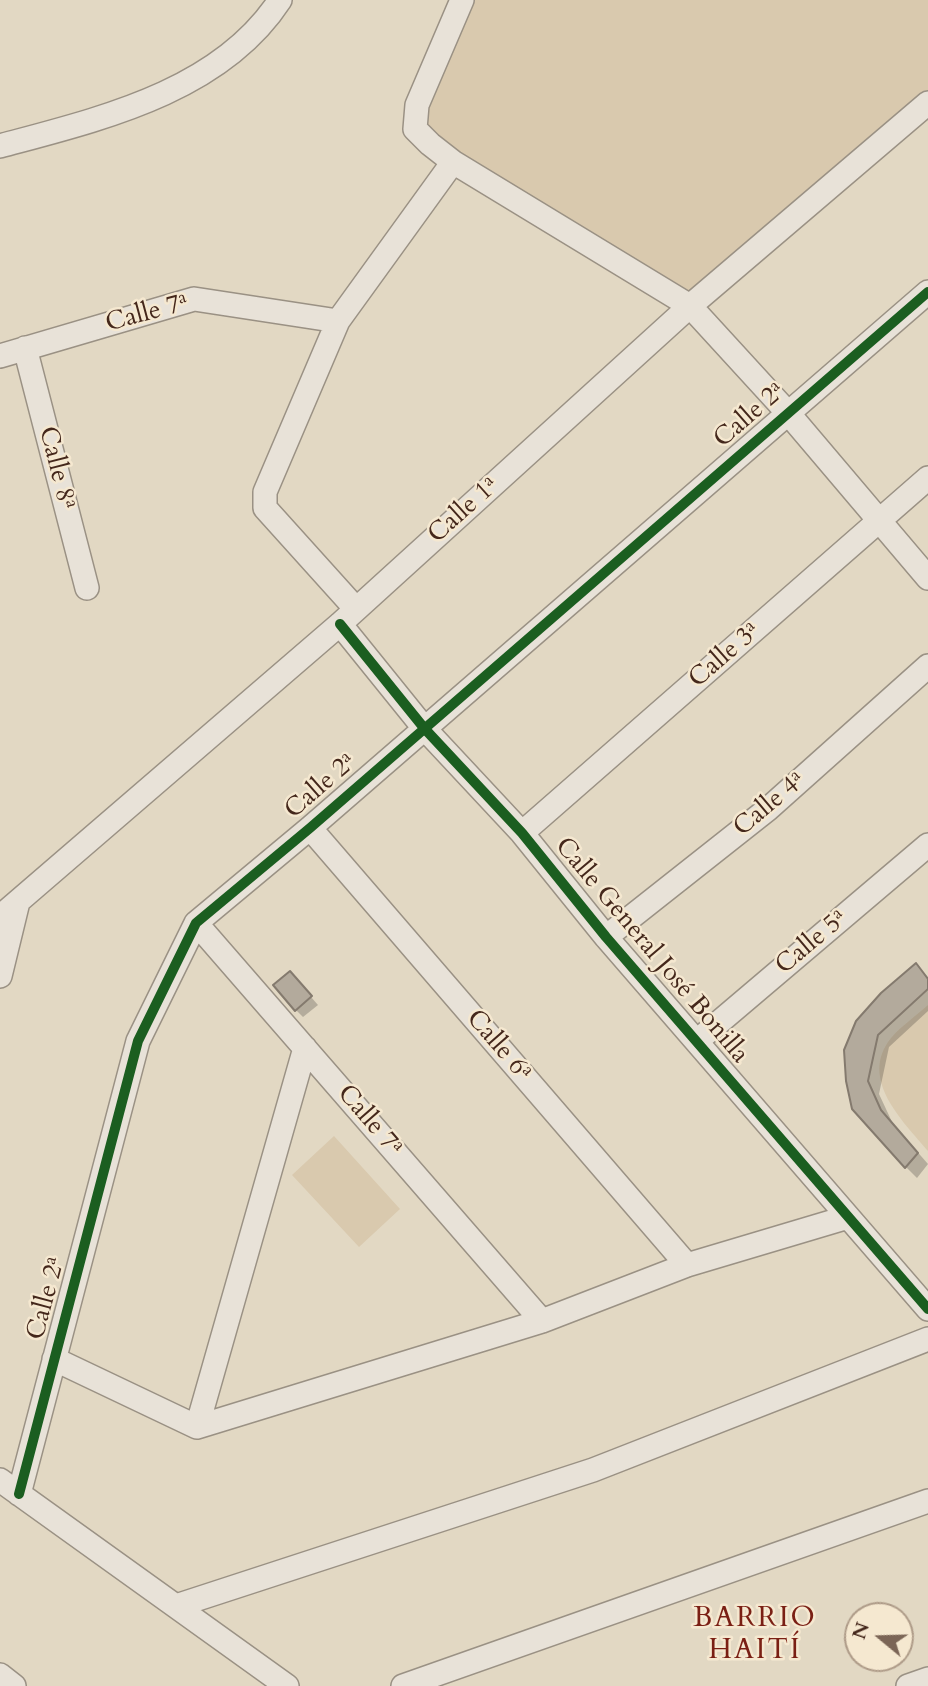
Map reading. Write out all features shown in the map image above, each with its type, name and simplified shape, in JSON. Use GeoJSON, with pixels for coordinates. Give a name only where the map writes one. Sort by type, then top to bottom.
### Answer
{"type":"FeatureCollection","features":[{"type":"Feature","properties":{"kind":"street"},"geometry":{"type":"LineString","coordinates":[[0,146],[126,110],[196,77],[231,54],[265,23],[280,0]]}},
{"type":"Feature","properties":{"kind":"street"},"geometry":{"type":"LineString","coordinates":[[462,0],[417,105],[415,129],[453,162],[690,306],[788,413],[928,578]]}},
{"type":"Feature","properties":{"kind":"street","name":"Calle 1ª"},"geometry":{"type":"LineString","coordinates":[[0,917],[348,616],[690,306],[928,103]]}},
{"type":"Feature","properties":{"kind":"street","name":"Calle General José Bonilla"},"geometry":{"type":"LineString","coordinates":[[453,162],[338,321],[265,492],[265,508],[348,616],[424,729],[522,833],[606,937],[928,1309]]}},
{"type":"Feature","properties":{"kind":"street","name":"Calle 2ª"},"geometry":{"type":"LineString","coordinates":[[19,1494],[138,1041],[196,923],[310,828],[928,292]]}},
{"type":"Feature","properties":{"kind":"street","name":"Calle 7ª"},"geometry":{"type":"LineString","coordinates":[[0,356],[194,299],[338,321]]}},
{"type":"Feature","properties":{"kind":"street","name":"Calle 8ª"},"geometry":{"type":"LineString","coordinates":[[25,348],[87,588]]}},
{"type":"Feature","properties":{"kind":"street","name":"Calle 3ª"},"geometry":{"type":"LineString","coordinates":[[522,833],[928,478]]}},
{"type":"Feature","properties":{"kind":"street","name":"Calle 4ª"},"geometry":{"type":"LineString","coordinates":[[606,937],[768,809],[928,666]]}},
{"type":"Feature","properties":{"kind":"street","name":"Calle 6ª"},"geometry":{"type":"LineString","coordinates":[[310,828],[687,1265]]}},
{"type":"Feature","properties":{"kind":"street","name":"Calle 5ª"},"geometry":{"type":"LineString","coordinates":[[697,1041],[928,845]]}},
{"type":"Feature","properties":{"kind":"street"},"geometry":{"type":"LineString","coordinates":[[0,976],[18,902]]}},
{"type":"Feature","properties":{"kind":"street","name":"Calle 7ª"},"geometry":{"type":"LineString","coordinates":[[196,923],[542,1321]]}},
{"type":"Feature","properties":{"kind":"street"},"geometry":{"type":"LineString","coordinates":[[197,1427],[306,1048]]}},
{"type":"Feature","properties":{"kind":"street"},"geometry":{"type":"LineString","coordinates":[[54,1359],[197,1427],[542,1321],[687,1265],[848,1217]]}},
{"type":"Feature","properties":{"kind":"street"},"geometry":{"type":"LineString","coordinates":[[176,1606],[593,1470],[928,1339]]}},
{"type":"Feature","properties":{"kind":"street"},"geometry":{"type":"LineString","coordinates":[[0,1480],[287,1686]]}},
{"type":"Feature","properties":{"kind":"street"},"geometry":{"type":"LineString","coordinates":[[403,1686],[928,1501]]}},
{"type":"Feature","properties":{"kind":"street"},"geometry":{"type":"LineString","coordinates":[[0,1675],[14,1686]]}},
{"type":"Feature","properties":{"kind":"street"},"geometry":{"type":"LineString","coordinates":[[908,1686],[928,1679]]}},
{"type":"Feature","properties":{"kind":"shaded area"},"geometry":{"type":"Polygon","coordinates":[[[462,0],[928,0],[928,103],[690,306],[430,144],[417,105],[462,0]]]}},
{"type":"Feature","properties":{"kind":"shaded area"},"geometry":{"type":"Polygon","coordinates":[[[928,1005],[928,1151],[888,1099],[879,1069],[882,1053],[891,1038],[928,1005]]]}},
{"type":"Feature","properties":{"kind":"shaded area"},"geometry":{"type":"Polygon","coordinates":[[[334,1136],[400,1209],[359,1247],[292,1175],[334,1136]]]}},
{"type":"Feature","properties":{"kind":"building"},"geometry":{"type":"Polygon","coordinates":[[[916,963],[928,979],[928,989],[878,1035],[868,1081],[881,1110],[918,1153],[905,1168],[852,1109],[846,1081],[844,1050],[856,1021],[881,993],[916,963]]]}},
{"type":"Feature","properties":{"kind":"building"},"geometry":{"type":"Polygon","coordinates":[[[290,971],[312,996],[295,1011],[273,985],[290,971]]]}},
{"type":"Feature","properties":{"kind":"cycle path"},"geometry":{"type":"LineString","coordinates":[[19,1494],[138,1041],[196,923],[310,828],[928,292]]}},
{"type":"Feature","properties":{"kind":"cycle path"},"geometry":{"type":"LineString","coordinates":[[340,624],[424,728],[522,833],[606,937],[928,1309]]}},
{"type":"Feature","properties":{"kind":"district","name":"BARRIO HAITÍ"},"geometry":{"type":"Point","coordinates":[755,1636]}}]}
